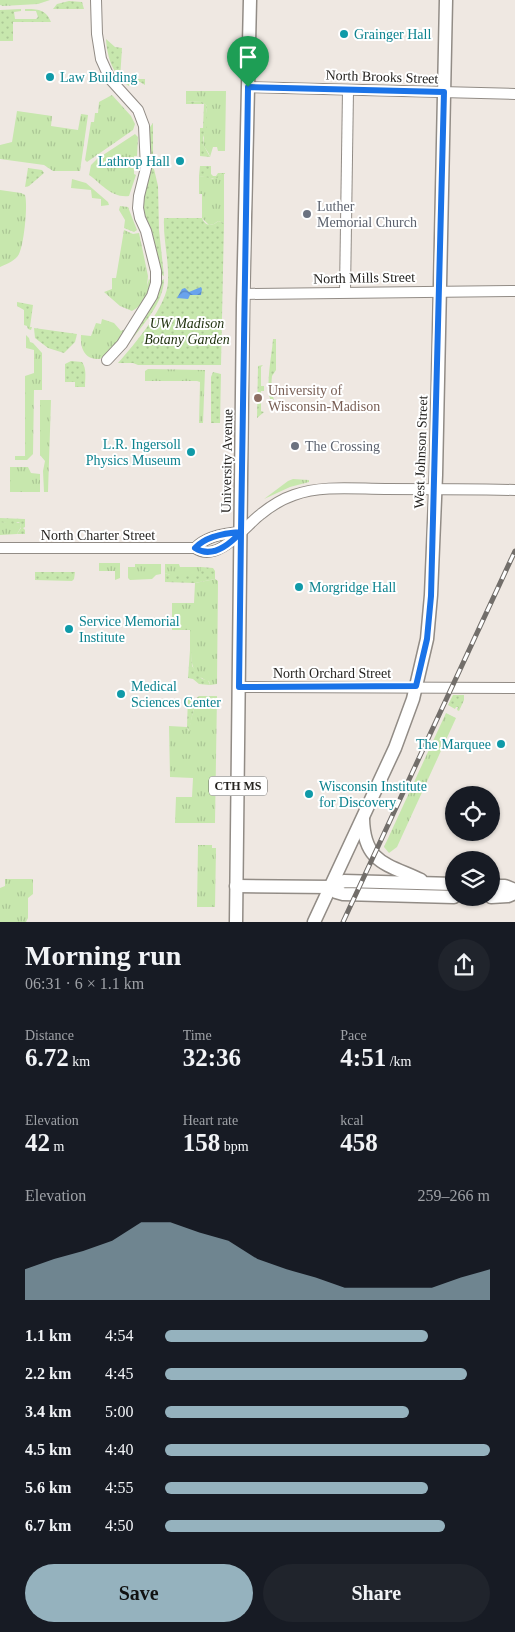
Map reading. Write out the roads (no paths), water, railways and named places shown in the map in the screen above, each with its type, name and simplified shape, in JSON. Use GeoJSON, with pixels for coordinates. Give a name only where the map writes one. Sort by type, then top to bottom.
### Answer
{"type":"FeatureCollection","features":[{"type":"Feature","properties":{"kind":"main road","name":"University Avenue"},"geometry":{"type":"LineString","coordinates":[[236,922],[244,294],[250,0]]}},
{"type":"Feature","properties":{"kind":"main road","name":"West Johnson Street"},"geometry":{"type":"LineString","coordinates":[[314,922],[395,748],[416,686],[425,648],[430,614],[435,489],[446,0]]}},
{"type":"Feature","properties":{"kind":"main road"},"geometry":{"type":"LineString","coordinates":[[362,818],[366,842],[379,860],[393,869],[428,882]]}},
{"type":"Feature","properties":{"kind":"main road"},"geometry":{"type":"LineString","coordinates":[[236,886],[331,886],[344,881],[445,883]]}},
{"type":"Feature","properties":{"kind":"main road"},"geometry":{"type":"LineString","coordinates":[[331,886],[336,892],[344,894],[445,897]]}},
{"type":"Feature","properties":{"kind":"main road"},"geometry":{"type":"LineString","coordinates":[[500,886],[505,886],[515,891],[508,896],[500,896]]}},
{"type":"Feature","properties":{"kind":"street"},"geometry":{"type":"LineString","coordinates":[[96,0],[97,34],[104,65],[110,79],[138,110],[144,126],[146,168],[138,208],[156,271],[156,283],[152,296],[122,344],[107,360]]}},
{"type":"Feature","properties":{"kind":"street","name":"North Brooks Street"},"geometry":{"type":"LineString","coordinates":[[248,87],[515,94]]}},
{"type":"Feature","properties":{"kind":"street"},"geometry":{"type":"LineString","coordinates":[[345,292],[348,90]]}},
{"type":"Feature","properties":{"kind":"street","name":"North Mills Street"},"geometry":{"type":"LineString","coordinates":[[244,294],[515,290]]}},
{"type":"Feature","properties":{"kind":"street","name":"North Charter Street"},"geometry":{"type":"LineString","coordinates":[[0,548],[195,548],[203,551],[216,550],[228,545],[260,514],[277,502],[306,492],[346,489],[515,490]]}},
{"type":"Feature","properties":{"kind":"street","name":"North Orchard Street"},"geometry":{"type":"LineString","coordinates":[[239,687],[416,686],[515,688]]}},
{"type":"Feature","properties":{"kind":"street"},"geometry":{"type":"LineString","coordinates":[[421,897],[428,882]]}},
{"type":"Feature","properties":{"kind":"water"},"geometry":{"type":"Polygon","coordinates":[[[201,287],[201,295],[190,295],[188,299],[177,298],[182,289],[185,288],[189,292],[201,287]]]}},
{"type":"Feature","properties":{"kind":"railway"},"geometry":{"type":"LineString","coordinates":[[343,922],[515,551]]}},
{"type":"Feature","properties":{"kind":"place","name":"Grainger Hall"},"geometry":{"type":"Point","coordinates":[344,34]}},
{"type":"Feature","properties":{"kind":"place","name":"Law Building"},"geometry":{"type":"Point","coordinates":[50,77]}},
{"type":"Feature","properties":{"kind":"place","name":"Lathrop Hall"},"geometry":{"type":"Point","coordinates":[180,161]}},
{"type":"Feature","properties":{"kind":"place","name":"Luther Memorial Church"},"geometry":{"type":"Point","coordinates":[307,214]}},
{"type":"Feature","properties":{"kind":"place","name":"University of Wisconsin-Madison"},"geometry":{"type":"Point","coordinates":[258,398]}},
{"type":"Feature","properties":{"kind":"place","name":"The Crossing"},"geometry":{"type":"Point","coordinates":[295,446]}},
{"type":"Feature","properties":{"kind":"place","name":"L.R. Ingersoll Physics Museum"},"geometry":{"type":"Point","coordinates":[191,452]}},
{"type":"Feature","properties":{"kind":"place","name":"Morgridge Hall"},"geometry":{"type":"Point","coordinates":[299,587]}},
{"type":"Feature","properties":{"kind":"place","name":"Service Memorial Institute"},"geometry":{"type":"Point","coordinates":[69,629]}},
{"type":"Feature","properties":{"kind":"place","name":"Medical Sciences Center"},"geometry":{"type":"Point","coordinates":[121,694]}},
{"type":"Feature","properties":{"kind":"place","name":"The Marquee"},"geometry":{"type":"Point","coordinates":[501,744]}},
{"type":"Feature","properties":{"kind":"place","name":"Wisconsin Institute for Discovery"},"geometry":{"type":"Point","coordinates":[309,794]}},
{"type":"Feature","properties":{"kind":"park label","name":"UW Madison Botany Garden"},"geometry":{"type":"Point","coordinates":[187,332]}}]}
